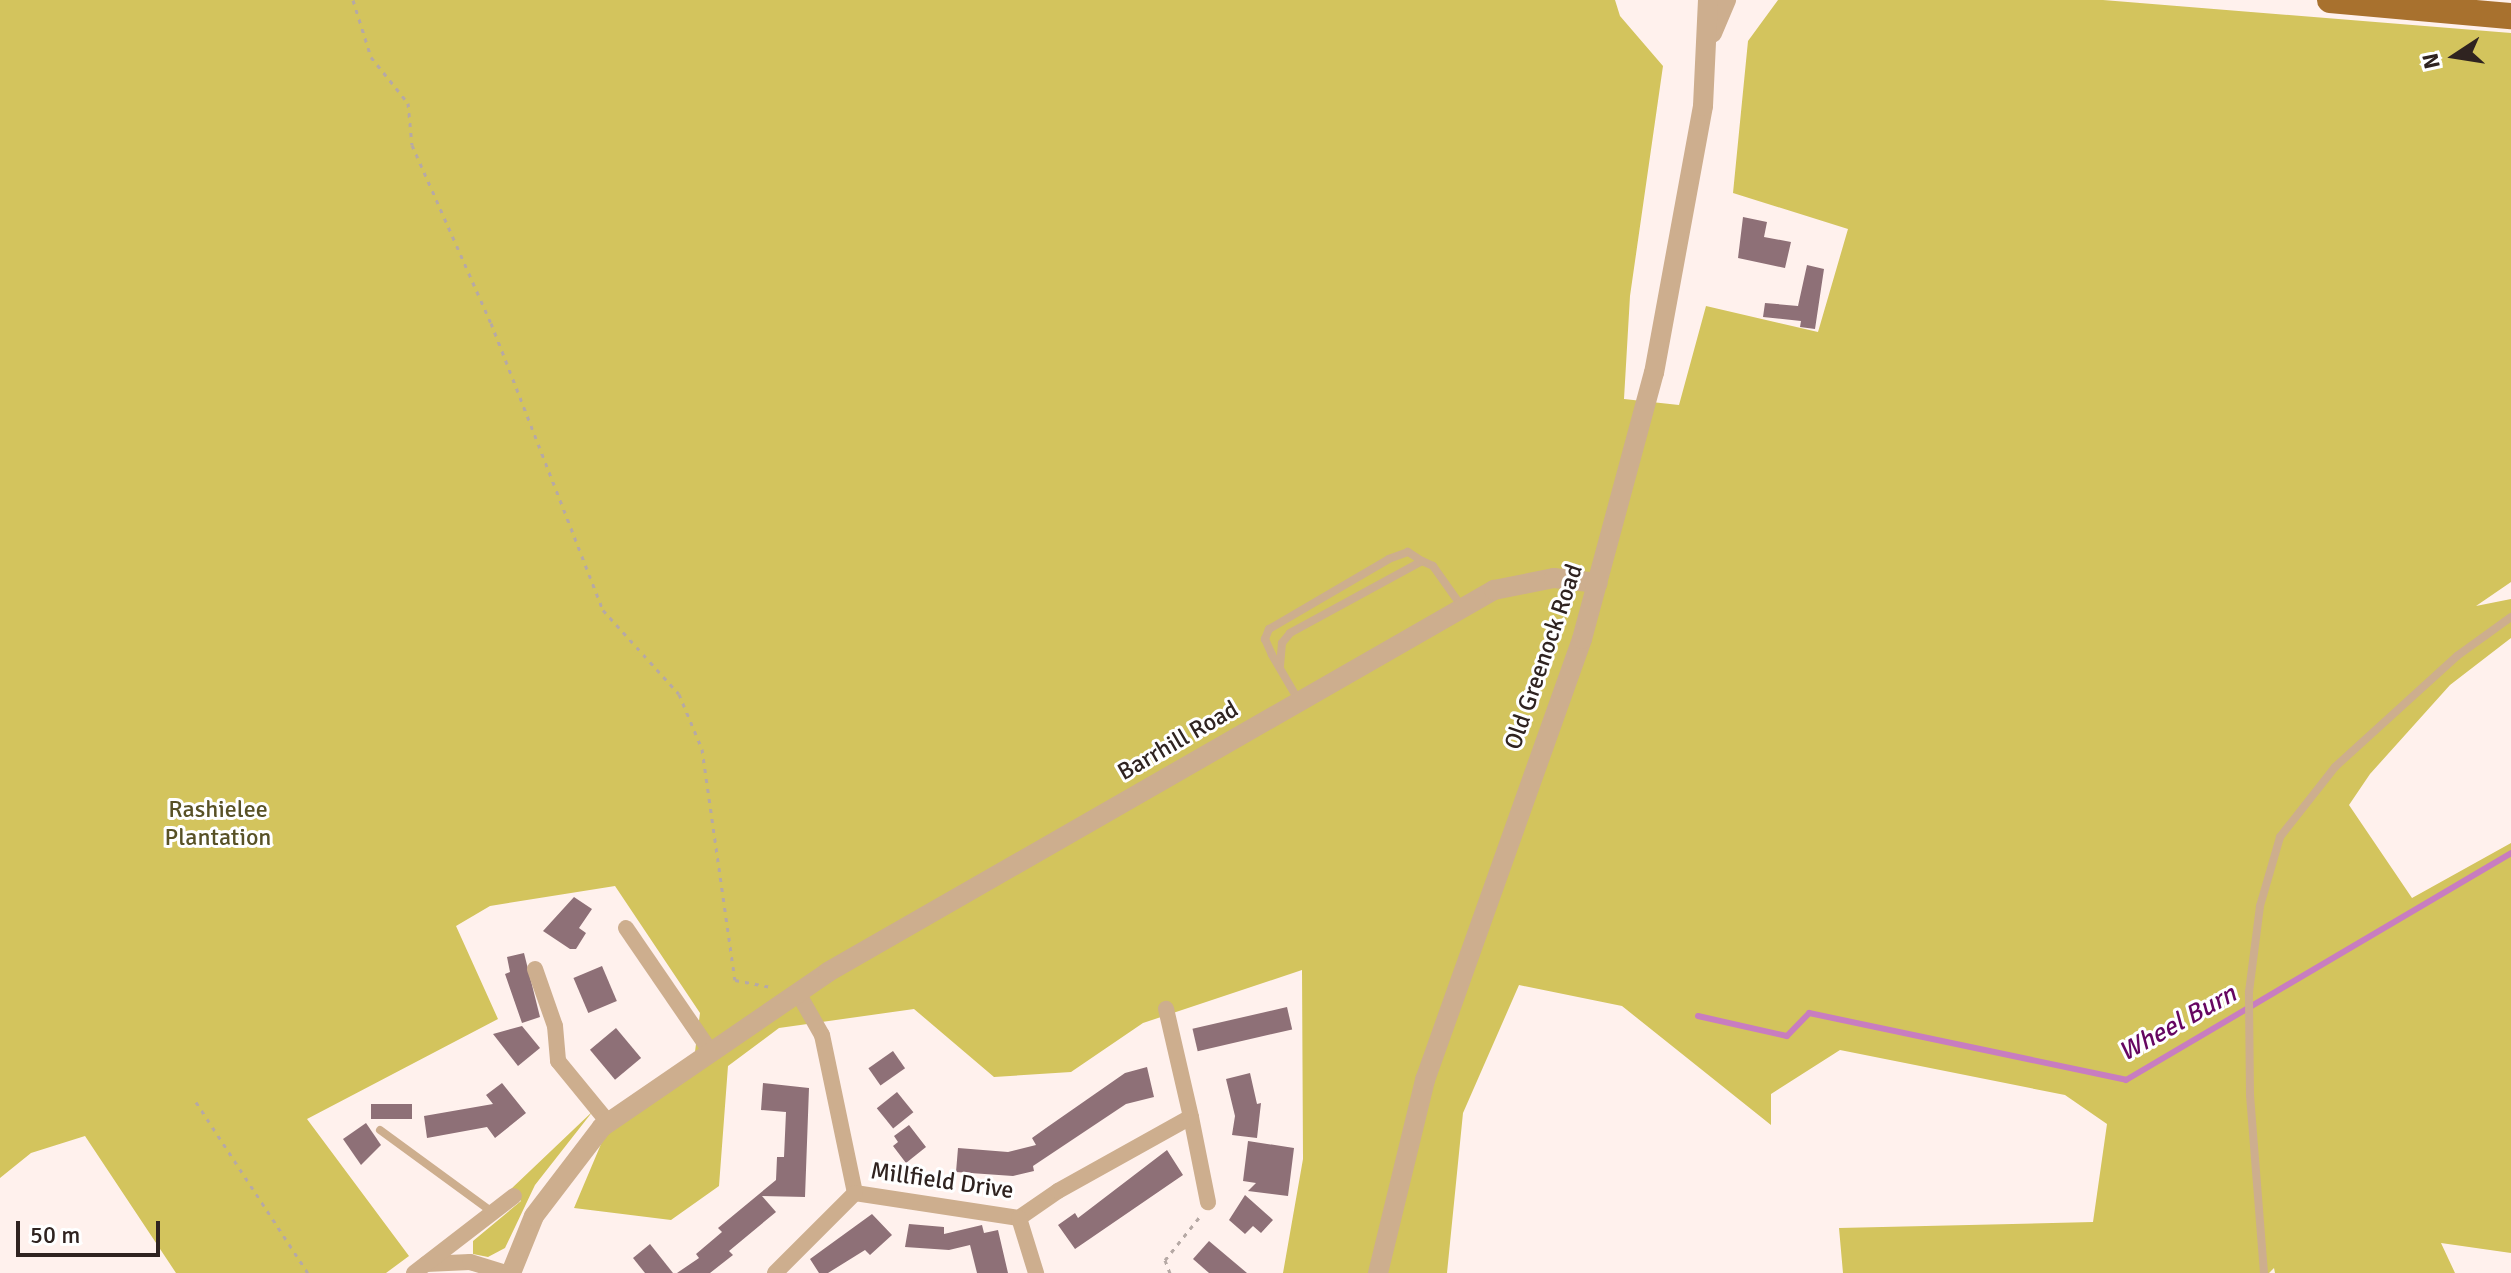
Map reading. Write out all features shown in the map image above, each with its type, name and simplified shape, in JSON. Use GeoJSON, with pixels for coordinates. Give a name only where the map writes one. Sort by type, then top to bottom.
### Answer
{"type":"FeatureCollection","features":[{"type":"Feature","properties":{"kind":"main road"},"geometry":{"type":"LineString","coordinates":[[2330,0],[2511,16]]}},
{"type":"Feature","properties":{"kind":"street","name":"Old Greenock Road"},"geometry":{"type":"LineString","coordinates":[[1378,1273],[1447,1008],[1598,583],[1654,373],[1680,248],[1708,44],[1708,0]]}},
{"type":"Feature","properties":{"kind":"street","name":"Old Greenock Road"},"geometry":{"type":"LineString","coordinates":[[1708,44],[1726,0]]}},
{"type":"Feature","properties":{"kind":"street","name":"Barrhill Road"},"geometry":{"type":"LineString","coordinates":[[508,1273],[534,1216],[608,1122],[798,993],[1494,590],[1554,578],[1598,583]]}},
{"type":"Feature","properties":{"kind":"street"},"geometry":{"type":"LineString","coordinates":[[626,928],[711,1052]]}},
{"type":"Feature","properties":{"kind":"street"},"geometry":{"type":"LineString","coordinates":[[535,969],[555,1026],[558,1061],[608,1122]]}},
{"type":"Feature","properties":{"kind":"street","name":"Millfield Drive"},"geometry":{"type":"LineString","coordinates":[[798,993],[822,1035],[855,1193],[1019,1218],[1058,1191],[1191,1117]]}},
{"type":"Feature","properties":{"kind":"street"},"geometry":{"type":"LineString","coordinates":[[1166,1009],[1208,1202]]}},
{"type":"Feature","properties":{"kind":"street"},"geometry":{"type":"LineString","coordinates":[[775,1273],[855,1193]]}},
{"type":"Feature","properties":{"kind":"street"},"geometry":{"type":"LineString","coordinates":[[420,1268],[514,1196]]}},
{"type":"Feature","properties":{"kind":"street"},"geometry":{"type":"LineString","coordinates":[[1019,1218],[1036,1273]]}},
{"type":"Feature","properties":{"kind":"street"},"geometry":{"type":"LineString","coordinates":[[420,1268],[470,1262],[508,1273]]}},
{"type":"Feature","properties":{"kind":"lane"},"geometry":{"type":"LineString","coordinates":[[1299,702],[1265,639],[1269,629],[1389,559],[1408,552],[1433,566],[1463,608]]}},
{"type":"Feature","properties":{"kind":"lane"},"geometry":{"type":"LineString","coordinates":[[1280,666],[1282,643],[1290,633],[1422,561]]}},
{"type":"Feature","properties":{"kind":"lane"},"geometry":{"type":"LineString","coordinates":[[2264,1273],[2248,1024],[2249,992],[2260,906],[2287,824],[2353,750],[2457,656],[2511,617]]}},
{"type":"Feature","properties":{"kind":"lane"},"geometry":{"type":"LineString","coordinates":[[380,1130],[493,1212]]}},
{"type":"Feature","properties":{"kind":"path"},"geometry":{"type":"LineString","coordinates":[[353,0],[371,57],[408,103],[412,145],[491,323],[603,610],[679,694],[702,749],[735,980],[798,993]]}},
{"type":"Feature","properties":{"kind":"path"},"geometry":{"type":"LineString","coordinates":[[196,1102],[308,1273]]}},
{"type":"Feature","properties":{"kind":"path"},"geometry":{"type":"LineString","coordinates":[[1170,1273],[1165,1260],[1208,1202]]}},
{"type":"Feature","properties":{"kind":"green space","name":"Rashielee Plantation"},"geometry":{"type":"Polygon","coordinates":[[[0,0],[1615,0],[1620,16],[1663,66],[1630,296],[1624,399],[1679,405],[1706,306],[1818,332],[1848,229],[1733,193],[1748,41],[1778,0],[2103,0],[2511,33],[2511,582],[2476,606],[2511,599],[2511,638],[2450,685],[2370,774],[2349,805],[2412,898],[2511,843],[2511,1253],[2441,1243],[2455,1273],[2275,1273],[2274,1268],[2269,1273],[1843,1273],[1839,1228],[2093,1222],[2107,1124],[2065,1095],[1840,1050],[1771,1094],[1771,1125],[1622,1006],[1519,985],[1463,1113],[1447,1273],[1283,1273],[1303,1159],[1302,970],[1143,1023],[1071,1072],[994,1077],[914,1009],[779,1028],[728,1066],[719,1186],[671,1220],[574,1208],[604,1137],[692,1075],[700,1013],[615,886],[490,906],[456,926],[498,1019],[307,1119],[409,1256],[386,1273],[176,1273],[85,1136],[31,1153],[0,1178],[0,0]]]}},
{"type":"Feature","properties":{"kind":"green space"},"geometry":{"type":"Polygon","coordinates":[[[593,1111],[535,1185],[505,1248],[488,1257],[473,1254],[473,1241],[521,1201],[511,1189],[593,1111]]]}},
{"type":"Feature","properties":{"kind":"building"},"geometry":{"type":"Polygon","coordinates":[[[1743,217],[1767,222],[1764,237],[1791,242],[1785,268],[1738,258],[1743,217]]]}},
{"type":"Feature","properties":{"kind":"building"},"geometry":{"type":"Polygon","coordinates":[[[1807,265],[1824,269],[1815,329],[1800,327],[1801,321],[1763,317],[1765,303],[1798,306],[1807,265]]]}},
{"type":"Feature","properties":{"kind":"building"},"geometry":{"type":"Polygon","coordinates":[[[574,897],[592,909],[579,928],[586,933],[576,949],[570,949],[543,931],[574,897]]]}},
{"type":"Feature","properties":{"kind":"building"},"geometry":{"type":"Polygon","coordinates":[[[524,953],[540,1017],[522,1023],[505,974],[510,972],[507,957],[524,953]]]}},
{"type":"Feature","properties":{"kind":"building"},"geometry":{"type":"Polygon","coordinates":[[[602,966],[617,1001],[588,1013],[573,978],[602,966]]]}},
{"type":"Feature","properties":{"kind":"building"},"geometry":{"type":"Polygon","coordinates":[[[1287,1007],[1292,1029],[1198,1051],[1192,1029],[1287,1007]]]}},
{"type":"Feature","properties":{"kind":"building"},"geometry":{"type":"Polygon","coordinates":[[[522,1026],[540,1048],[518,1066],[493,1034],[522,1026]]]}},
{"type":"Feature","properties":{"kind":"building"},"geometry":{"type":"Polygon","coordinates":[[[616,1028],[641,1058],[615,1080],[590,1050],[616,1028]]]}},
{"type":"Feature","properties":{"kind":"building"},"geometry":{"type":"Polygon","coordinates":[[[893,1051],[905,1068],[880,1085],[868,1068],[893,1051]]]}},
{"type":"Feature","properties":{"kind":"building"},"geometry":{"type":"Polygon","coordinates":[[[1147,1067],[1154,1097],[1126,1104],[1033,1166],[1034,1171],[1013,1176],[956,1172],[958,1148],[1008,1152],[1036,1145],[1032,1138],[1046,1128],[1125,1073],[1147,1067]]]}},
{"type":"Feature","properties":{"kind":"building"},"geometry":{"type":"Polygon","coordinates":[[[1250,1073],[1257,1104],[1261,1103],[1257,1138],[1232,1135],[1235,1116],[1226,1079],[1250,1073]]]}},
{"type":"Feature","properties":{"kind":"building"},"geometry":{"type":"Polygon","coordinates":[[[502,1083],[526,1113],[495,1138],[487,1127],[427,1138],[424,1116],[493,1104],[486,1095],[502,1083]]]}},
{"type":"Feature","properties":{"kind":"building"},"geometry":{"type":"Polygon","coordinates":[[[763,1083],[809,1088],[805,1197],[762,1196],[776,1212],[729,1251],[733,1255],[710,1273],[677,1273],[699,1258],[696,1254],[722,1232],[718,1228],[776,1180],[777,1157],[784,1157],[786,1112],[761,1110],[763,1083]]]}},
{"type":"Feature","properties":{"kind":"building"},"geometry":{"type":"Polygon","coordinates":[[[897,1092],[913,1112],[893,1129],[877,1108],[897,1092]]]}},
{"type":"Feature","properties":{"kind":"building"},"geometry":{"type":"Polygon","coordinates":[[[371,1104],[412,1104],[412,1119],[371,1119],[371,1104]]]}},
{"type":"Feature","properties":{"kind":"building"},"geometry":{"type":"Polygon","coordinates":[[[366,1123],[381,1145],[361,1165],[343,1139],[366,1123]]]}},
{"type":"Feature","properties":{"kind":"building"},"geometry":{"type":"Polygon","coordinates":[[[909,1125],[926,1147],[906,1163],[893,1146],[898,1142],[894,1136],[909,1125]]]}},
{"type":"Feature","properties":{"kind":"building"},"geometry":{"type":"Polygon","coordinates":[[[1248,1141],[1294,1148],[1288,1196],[1248,1191],[1256,1183],[1243,1181],[1248,1141]]]}},
{"type":"Feature","properties":{"kind":"building"},"geometry":{"type":"Polygon","coordinates":[[[1167,1150],[1183,1175],[1075,1249],[1058,1225],[1075,1213],[1078,1218],[1167,1150]]]}},
{"type":"Feature","properties":{"kind":"building"},"geometry":{"type":"Polygon","coordinates":[[[1245,1195],[1273,1220],[1261,1233],[1253,1226],[1245,1234],[1229,1220],[1245,1195]]]}},
{"type":"Feature","properties":{"kind":"building"},"geometry":{"type":"Polygon","coordinates":[[[872,1214],[892,1235],[870,1255],[865,1250],[828,1273],[819,1273],[810,1259],[872,1214]]]}},
{"type":"Feature","properties":{"kind":"building"},"geometry":{"type":"Polygon","coordinates":[[[909,1224],[944,1227],[944,1234],[982,1225],[984,1233],[998,1230],[1008,1273],[977,1273],[970,1245],[949,1250],[905,1247],[909,1224]]]}},
{"type":"Feature","properties":{"kind":"building"},"geometry":{"type":"Polygon","coordinates":[[[1209,1241],[1247,1273],[1209,1273],[1193,1259],[1209,1241]]]}},
{"type":"Feature","properties":{"kind":"building"},"geometry":{"type":"Polygon","coordinates":[[[650,1244],[673,1273],[645,1273],[633,1258],[650,1244]]]}},
{"type":"Feature","properties":{"kind":"waterway","name":"Wheel Burn"},"geometry":{"type":"LineString","coordinates":[[1698,1016],[1787,1036],[1809,1013],[2126,1080],[2511,853]]}}]}
